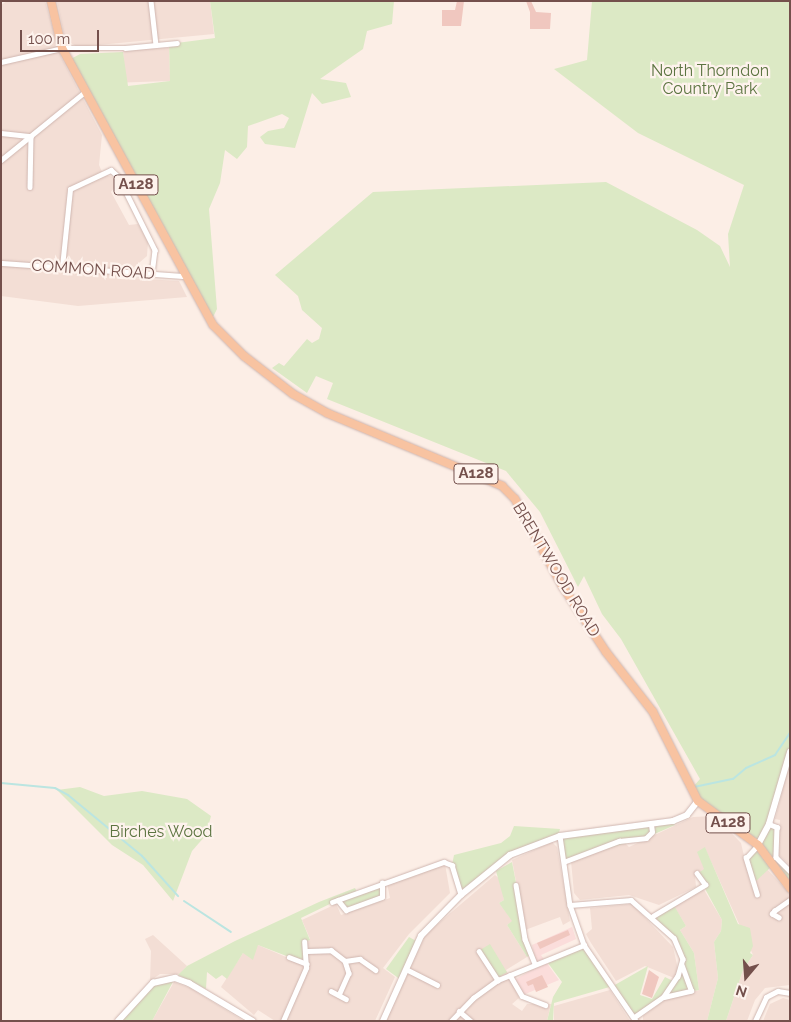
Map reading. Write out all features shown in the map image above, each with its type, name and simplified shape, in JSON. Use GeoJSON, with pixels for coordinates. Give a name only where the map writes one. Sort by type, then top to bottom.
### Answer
{"type":"FeatureCollection","features":[{"type":"Feature","properties":{"kind":"main road","name":"BRENTWOOD ROAD"},"geometry":{"type":"LineString","coordinates":[[51,1],[62,48],[184,276],[213,325],[244,356],[293,394],[328,413],[502,486],[514,499],[563,587],[606,652],[653,712],[698,801]]}},
{"type":"Feature","properties":{"kind":"main road","name":"A128"},"geometry":{"type":"LineString","coordinates":[[698,801],[712,808],[758,845],[790,888]]}},
{"type":"Feature","properties":{"kind":"street"},"geometry":{"type":"LineString","coordinates":[[151,1],[156,45]]}},
{"type":"Feature","properties":{"kind":"street"},"geometry":{"type":"LineString","coordinates":[[1,62],[62,48],[84,49],[177,42]]}},
{"type":"Feature","properties":{"kind":"street"},"geometry":{"type":"LineString","coordinates":[[68,59],[84,49]]}},
{"type":"Feature","properties":{"kind":"street"},"geometry":{"type":"LineString","coordinates":[[1,160],[86,91]]}},
{"type":"Feature","properties":{"kind":"street"},"geometry":{"type":"LineString","coordinates":[[1,133],[31,136]]}},
{"type":"Feature","properties":{"kind":"street"},"geometry":{"type":"LineString","coordinates":[[30,187],[31,136]]}},
{"type":"Feature","properties":{"kind":"street"},"geometry":{"type":"LineString","coordinates":[[62,267],[70,189],[111,170],[118,176],[154,250],[152,274]]}},
{"type":"Feature","properties":{"kind":"street","name":"COMMON ROAD"},"geometry":{"type":"LineString","coordinates":[[1,263],[184,276]]}},
{"type":"Feature","properties":{"kind":"street"},"geometry":{"type":"LineString","coordinates":[[757,895],[746,858],[758,845],[769,824],[790,752]]}},
{"type":"Feature","properties":{"kind":"street"},"geometry":{"type":"LineString","coordinates":[[383,1021],[421,936],[461,895],[510,855],[560,836],[651,824],[687,815],[698,801]]}},
{"type":"Feature","properties":{"kind":"street"},"geometry":{"type":"LineString","coordinates":[[566,861],[618,841],[646,838],[652,832],[651,824]]}},
{"type":"Feature","properties":{"kind":"street"},"geometry":{"type":"LineString","coordinates":[[769,824],[777,827],[774,850],[779,860],[790,870]]}},
{"type":"Feature","properties":{"kind":"street"},"geometry":{"type":"LineString","coordinates":[[560,836],[566,861],[570,905],[584,945],[636,1019],[664,997],[682,966]]}},
{"type":"Feature","properties":{"kind":"street"},"geometry":{"type":"LineString","coordinates":[[332,902],[444,862],[451,863],[461,895]]}},
{"type":"Feature","properties":{"kind":"street"},"geometry":{"type":"LineString","coordinates":[[653,916],[705,885],[697,874]]}},
{"type":"Feature","properties":{"kind":"street"},"geometry":{"type":"LineString","coordinates":[[338,900],[346,910],[382,897],[382,883]]}},
{"type":"Feature","properties":{"kind":"street"},"geometry":{"type":"LineString","coordinates":[[516,885],[525,939],[535,964]]}},
{"type":"Feature","properties":{"kind":"street"},"geometry":{"type":"LineString","coordinates":[[570,905],[631,900],[653,916],[674,938],[691,991],[664,997]]}},
{"type":"Feature","properties":{"kind":"street"},"geometry":{"type":"LineString","coordinates":[[779,918],[772,914],[790,900]]}},
{"type":"Feature","properties":{"kind":"street"},"geometry":{"type":"LineString","coordinates":[[283,1021],[306,964],[307,951],[304,942]]}},
{"type":"Feature","properties":{"kind":"street"},"geometry":{"type":"LineString","coordinates":[[451,1021],[459,1011],[498,980],[584,945]]}},
{"type":"Feature","properties":{"kind":"street"},"geometry":{"type":"LineString","coordinates":[[307,951],[331,950],[345,961],[349,973],[338,995]]}},
{"type":"Feature","properties":{"kind":"street"},"geometry":{"type":"LineString","coordinates":[[479,951],[498,980]]}},
{"type":"Feature","properties":{"kind":"street"},"geometry":{"type":"LineString","coordinates":[[289,957],[306,964]]}},
{"type":"Feature","properties":{"kind":"street"},"geometry":{"type":"LineString","coordinates":[[345,961],[360,959],[376,970]]}},
{"type":"Feature","properties":{"kind":"street"},"geometry":{"type":"LineString","coordinates":[[406,969],[438,985]]}},
{"type":"Feature","properties":{"kind":"street"},"geometry":{"type":"LineString","coordinates":[[510,974],[522,996],[545,1005]]}},
{"type":"Feature","properties":{"kind":"street"},"geometry":{"type":"LineString","coordinates":[[118,1021],[153,983],[175,978],[189,982],[253,1021]]}},
{"type":"Feature","properties":{"kind":"street"},"geometry":{"type":"LineString","coordinates":[[331,991],[346,999]]}},
{"type":"Feature","properties":{"kind":"street"},"geometry":{"type":"LineString","coordinates":[[755,1021],[766,997],[778,991],[790,993]]}},
{"type":"Feature","properties":{"kind":"street"},"geometry":{"type":"LineString","coordinates":[[459,1011],[471,1021]]}},
{"type":"Feature","properties":{"kind":"shaded area"},"geometry":{"type":"Polygon","coordinates":[[[7,1],[45,1],[61,57],[102,135],[99,165],[103,174],[113,177],[117,184],[111,192],[129,225],[138,224],[148,242],[147,256],[133,268],[131,278],[179,281],[187,297],[78,306],[1,296],[1,5],[7,1]]]}},
{"type":"Feature","properties":{"kind":"shaded area"},"geometry":{"type":"Polygon","coordinates":[[[57,1],[210,1],[214,34],[77,47],[65,39],[57,1]]]}},
{"type":"Feature","properties":{"kind":"shaded area"},"geometry":{"type":"Polygon","coordinates":[[[169,48],[170,81],[124,83],[123,50],[169,48]]]}},
{"type":"Feature","properties":{"kind":"shaded area"},"geometry":{"type":"Polygon","coordinates":[[[790,763],[790,866],[778,854],[780,820],[775,819],[790,763]]]}},
{"type":"Feature","properties":{"kind":"shaded area"},"geometry":{"type":"Polygon","coordinates":[[[715,816],[741,843],[751,886],[765,867],[790,894],[790,985],[765,988],[755,1000],[747,1021],[726,1021],[743,970],[753,955],[705,848],[705,869],[695,875],[696,887],[659,905],[629,895],[580,900],[574,893],[571,861],[623,841],[629,847],[693,817],[715,816]]]}},
{"type":"Feature","properties":{"kind":"shaded area"},"geometry":{"type":"Polygon","coordinates":[[[552,842],[557,847],[570,921],[563,925],[560,917],[525,930],[512,860],[552,842]]]}},
{"type":"Feature","properties":{"kind":"shaded area"},"geometry":{"type":"Polygon","coordinates":[[[445,864],[450,893],[409,934],[383,968],[395,977],[375,1021],[275,1021],[258,1010],[254,1015],[221,987],[243,953],[258,945],[286,957],[310,939],[302,920],[336,904],[341,915],[390,898],[387,883],[445,864]]]}},
{"type":"Feature","properties":{"kind":"shaded area"},"geometry":{"type":"Polygon","coordinates":[[[495,875],[501,880],[504,900],[499,903],[513,921],[507,925],[527,957],[506,970],[519,998],[512,1004],[522,1011],[527,1004],[551,1004],[547,1021],[386,1021],[426,934],[495,875]]]}},
{"type":"Feature","properties":{"kind":"shaded area"},"geometry":{"type":"Polygon","coordinates":[[[703,888],[722,920],[721,931],[714,942],[718,978],[707,1021],[643,1021],[643,1016],[665,1000],[699,990],[694,953],[680,930],[686,926],[672,903],[703,888]]]}},
{"type":"Feature","properties":{"kind":"shaded area"},"geometry":{"type":"Polygon","coordinates":[[[632,904],[673,947],[678,969],[674,978],[645,966],[616,981],[591,943],[586,934],[592,929],[590,908],[632,904]]]}},
{"type":"Feature","properties":{"kind":"shaded area"},"geometry":{"type":"Polygon","coordinates":[[[572,927],[576,939],[541,955],[559,980],[523,995],[514,980],[537,967],[532,945],[572,927]]]}},
{"type":"Feature","properties":{"kind":"shaded area"},"geometry":{"type":"Polygon","coordinates":[[[153,935],[187,966],[180,974],[160,974],[150,981],[151,951],[145,939],[153,935]]]}},
{"type":"Feature","properties":{"kind":"shaded area"},"geometry":{"type":"Polygon","coordinates":[[[174,982],[190,988],[244,1021],[152,1021],[174,982]]]}},
{"type":"Feature","properties":{"kind":"shaded area"},"geometry":{"type":"Polygon","coordinates":[[[610,990],[630,1021],[554,1021],[554,1006],[610,990]]]}},
{"type":"Feature","properties":{"kind":"shaded area"},"geometry":{"type":"Polygon","coordinates":[[[783,998],[790,1000],[790,1021],[763,1021],[770,1004],[783,998]]]}},
{"type":"Feature","properties":{"kind":"green space"},"geometry":{"type":"Polygon","coordinates":[[[210,1],[394,1],[392,24],[367,31],[363,49],[320,79],[346,83],[351,97],[322,104],[312,93],[295,148],[265,144],[260,137],[268,131],[284,128],[289,118],[282,114],[248,126],[247,147],[237,159],[225,150],[220,183],[209,209],[217,309],[211,321],[69,60],[80,54],[123,52],[128,86],[170,81],[169,44],[215,38],[210,1]]]}},
{"type":"Feature","properties":{"kind":"green space","name":"North Thorndon Country Park"},"geometry":{"type":"Polygon","coordinates":[[[592,1],[790,1],[790,752],[769,824],[777,827],[774,850],[790,871],[790,888],[771,867],[753,884],[746,858],[757,846],[706,805],[692,788],[700,779],[621,639],[602,614],[584,576],[578,587],[540,512],[506,471],[327,399],[333,383],[316,376],[307,393],[272,368],[279,363],[284,366],[307,339],[312,343],[319,339],[322,328],[302,310],[298,296],[275,275],[373,192],[606,182],[697,230],[720,246],[730,267],[728,234],[744,185],[638,133],[554,69],[587,60],[592,1]]]}},
{"type":"Feature","properties":{"kind":"green space","name":"Birches Wood"},"geometry":{"type":"Polygon","coordinates":[[[80,787],[104,796],[142,791],[187,799],[211,816],[206,835],[192,851],[173,901],[143,865],[112,845],[57,790],[80,787]]]}},
{"type":"Feature","properties":{"kind":"green space"},"geometry":{"type":"Polygon","coordinates":[[[673,821],[675,825],[650,836],[566,861],[560,836],[673,821]]]}},
{"type":"Feature","properties":{"kind":"green space"},"geometry":{"type":"Polygon","coordinates":[[[514,826],[560,829],[558,836],[510,855],[461,895],[452,865],[454,855],[501,843],[510,836],[514,826]]]}},
{"type":"Feature","properties":{"kind":"green space"},"geometry":{"type":"Polygon","coordinates":[[[705,847],[738,924],[750,928],[753,946],[750,953],[753,955],[743,970],[726,1021],[707,1021],[718,978],[714,942],[721,931],[722,920],[697,874],[704,869],[697,852],[705,847]]]}},
{"type":"Feature","properties":{"kind":"green space"},"geometry":{"type":"Polygon","coordinates":[[[512,862],[530,955],[527,957],[507,925],[512,921],[499,903],[504,900],[496,871],[512,862]]]}},
{"type":"Feature","properties":{"kind":"green space"},"geometry":{"type":"Polygon","coordinates":[[[382,883],[382,897],[343,909],[338,900],[301,918],[310,940],[304,942],[307,964],[258,945],[253,960],[243,953],[227,979],[222,975],[216,979],[207,972],[206,989],[178,975],[187,966],[235,941],[319,902],[355,888],[357,892],[382,883]]]}},
{"type":"Feature","properties":{"kind":"green space"},"geometry":{"type":"Polygon","coordinates":[[[672,902],[686,926],[680,930],[694,953],[699,990],[664,997],[635,1017],[613,986],[648,966],[640,995],[652,999],[665,977],[675,982],[683,959],[674,938],[653,916],[672,902]]]}},
{"type":"Feature","properties":{"kind":"green space"},"geometry":{"type":"Polygon","coordinates":[[[409,937],[418,942],[401,980],[386,969],[409,937]]]}},
{"type":"Feature","properties":{"kind":"green space"},"geometry":{"type":"Polygon","coordinates":[[[490,944],[507,972],[496,979],[479,951],[490,944]]]}},
{"type":"Feature","properties":{"kind":"green space"},"geometry":{"type":"Polygon","coordinates":[[[584,945],[613,986],[554,1003],[553,1021],[547,1021],[553,997],[562,982],[545,959],[584,945]]]}},
{"type":"Feature","properties":{"kind":"green space"},"geometry":{"type":"Polygon","coordinates":[[[175,978],[152,1021],[118,1021],[153,983],[175,978]]]}},
{"type":"Feature","properties":{"kind":"building"},"geometry":{"type":"Polygon","coordinates":[[[457,1],[464,1],[461,26],[442,26],[442,10],[455,10],[457,1]]]}},
{"type":"Feature","properties":{"kind":"building"},"geometry":{"type":"Polygon","coordinates":[[[526,1],[531,1],[536,12],[551,13],[550,29],[530,29],[530,12],[526,1]]]}},
{"type":"Feature","properties":{"kind":"building"},"geometry":{"type":"Polygon","coordinates":[[[568,930],[570,935],[540,949],[537,943],[568,930]]]}},
{"type":"Feature","properties":{"kind":"building"},"geometry":{"type":"Polygon","coordinates":[[[649,970],[659,977],[652,998],[642,994],[649,970]]]}},
{"type":"Feature","properties":{"kind":"building"},"geometry":{"type":"Polygon","coordinates":[[[542,975],[548,987],[536,992],[533,984],[528,986],[526,982],[542,975]]]}},
{"type":"Feature","properties":{"kind":"waterway"},"geometry":{"type":"LineString","coordinates":[[694,787],[733,779],[746,768],[775,755],[790,733]]}},
{"type":"Feature","properties":{"kind":"waterway"},"geometry":{"type":"LineString","coordinates":[[1,783],[55,788],[68,795],[142,856],[178,896]]}},
{"type":"Feature","properties":{"kind":"waterway"},"geometry":{"type":"LineString","coordinates":[[184,901],[231,932]]}}]}
